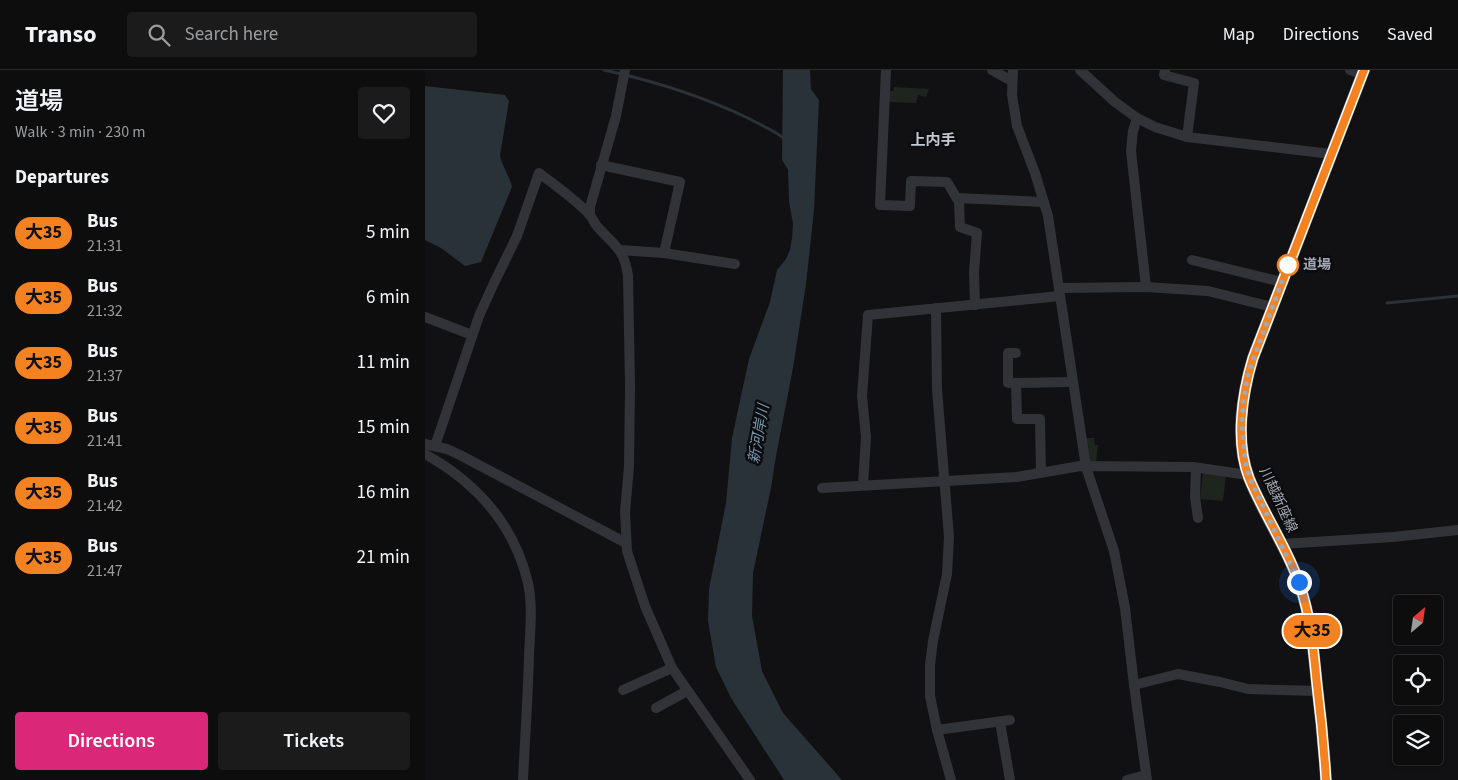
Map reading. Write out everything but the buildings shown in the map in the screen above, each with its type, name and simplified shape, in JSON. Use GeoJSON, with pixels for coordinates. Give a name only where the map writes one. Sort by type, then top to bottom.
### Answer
{"type":"FeatureCollection","features":[{"type":"Feature","properties":{"kind":"main road","name":"川越新座線"},"geometry":{"type":"LineString","coordinates":[[1326,780],[1309,616],[1299,582],[1248,475],[1243,447],[1243,404],[1253,358],[1331,154],[1359,71]]}},
{"type":"Feature","properties":{"kind":"street"},"geometry":{"type":"LineString","coordinates":[[589,215],[625,70]]}},
{"type":"Feature","properties":{"kind":"street"},"geometry":{"type":"LineString","coordinates":[[886,70],[880,204],[910,206],[911,181],[947,182],[957,198],[960,227],[977,233],[974,272],[975,305]]}},
{"type":"Feature","properties":{"kind":"street"},"geometry":{"type":"LineString","coordinates":[[992,70],[1011,81]]}},
{"type":"Feature","properties":{"kind":"street"},"geometry":{"type":"LineString","coordinates":[[1013,70],[1011,81],[1017,126],[1035,173],[1048,216],[1086,466],[1114,551],[1125,608],[1147,778],[1127,780]]}},
{"type":"Feature","properties":{"kind":"street"},"geometry":{"type":"LineString","coordinates":[[1080,70],[1115,102],[1137,118],[1155,127],[1187,138],[1331,154]]}},
{"type":"Feature","properties":{"kind":"street"},"geometry":{"type":"LineString","coordinates":[[1165,70],[1164,75],[1194,83],[1187,138]]}},
{"type":"Feature","properties":{"kind":"street"},"geometry":{"type":"LineString","coordinates":[[1137,118],[1133,131],[1131,151],[1146,287]]}},
{"type":"Feature","properties":{"kind":"street"},"geometry":{"type":"LineString","coordinates":[[601,165],[680,182],[664,253]]}},
{"type":"Feature","properties":{"kind":"street"},"geometry":{"type":"LineString","coordinates":[[626,543],[460,455],[430,445],[493,283],[517,236],[539,174],[560,189],[589,215],[620,250],[627,267],[630,386],[629,467],[625,512],[626,543],[645,606],[672,668],[750,780]]}},
{"type":"Feature","properties":{"kind":"street"},"geometry":{"type":"LineString","coordinates":[[957,198],[1044,202]]}},
{"type":"Feature","properties":{"kind":"street"},"geometry":{"type":"LineString","coordinates":[[620,250],[664,253],[735,264]]}},
{"type":"Feature","properties":{"kind":"street"},"geometry":{"type":"LineString","coordinates":[[1192,260],[1282,282]]}},
{"type":"Feature","properties":{"kind":"street"},"geometry":{"type":"LineString","coordinates":[[863,485],[866,437],[862,396],[868,315],[975,305],[1059,292],[1146,287],[1208,290],[1272,307]]}},
{"type":"Feature","properties":{"kind":"street"},"geometry":{"type":"LineString","coordinates":[[936,308],[937,389],[949,537],[947,574],[930,665],[930,696],[951,780]]}},
{"type":"Feature","properties":{"kind":"street"},"geometry":{"type":"LineString","coordinates":[[425,317],[472,335]]}},
{"type":"Feature","properties":{"kind":"street"},"geometry":{"type":"LineString","coordinates":[[1017,353],[1007,353],[1008,383],[1073,382]]}},
{"type":"Feature","properties":{"kind":"street"},"geometry":{"type":"LineString","coordinates":[[1016,383],[1017,419],[1040,419],[1041,473]]}},
{"type":"Feature","properties":{"kind":"street"},"geometry":{"type":"LineString","coordinates":[[425,454],[458,474],[486,500],[517,550],[523,566],[528,585],[531,613],[523,780]]}},
{"type":"Feature","properties":{"kind":"street"},"geometry":{"type":"LineString","coordinates":[[822,488],[1017,477],[1063,468],[1086,466],[1196,468],[1248,475]]}},
{"type":"Feature","properties":{"kind":"street"},"geometry":{"type":"LineString","coordinates":[[1196,468],[1195,497],[1198,518]]}},
{"type":"Feature","properties":{"kind":"street"},"geometry":{"type":"LineString","coordinates":[[1282,544],[1393,537],[1458,530]]}},
{"type":"Feature","properties":{"kind":"street"},"geometry":{"type":"LineString","coordinates":[[623,690],[672,668]]}},
{"type":"Feature","properties":{"kind":"street"},"geometry":{"type":"LineString","coordinates":[[1134,685],[1178,674],[1248,689],[1318,691]]}},
{"type":"Feature","properties":{"kind":"street"},"geometry":{"type":"LineString","coordinates":[[656,708],[687,691]]}},
{"type":"Feature","properties":{"kind":"street"},"geometry":{"type":"LineString","coordinates":[[937,730],[1005,721],[1010,780]]}},
{"type":"Feature","properties":{"kind":"shaded area"},"geometry":{"type":"Polygon","coordinates":[[[894,87],[929,89],[926,97],[918,95],[916,103],[889,102],[889,91],[893,91],[894,87]]]}},
{"type":"Feature","properties":{"kind":"shaded area"},"geometry":{"type":"Polygon","coordinates":[[[1085,438],[1094,438],[1095,445],[1098,445],[1096,462],[1089,462],[1085,438]]]}},
{"type":"Feature","properties":{"kind":"shaded area"},"geometry":{"type":"Polygon","coordinates":[[[1203,473],[1226,475],[1223,501],[1200,499],[1203,473]]]}},
{"type":"Feature","properties":{"kind":"water","name":"新河岸川"},"geometry":{"type":"Polygon","coordinates":[[[783,70],[810,70],[811,89],[819,100],[814,211],[806,284],[793,368],[753,573],[752,616],[762,671],[783,713],[842,780],[784,780],[731,698],[716,667],[708,621],[709,589],[726,503],[732,438],[749,359],[770,302],[777,270],[786,259],[792,238],[793,224],[789,201],[788,170],[782,160],[783,70]]]}},
{"type":"Feature","properties":{"kind":"water"},"geometry":{"type":"Polygon","coordinates":[[[425,86],[505,95],[509,101],[500,155],[512,187],[481,262],[465,266],[441,248],[425,240],[425,86]]]}},
{"type":"Feature","properties":{"kind":"waterway"},"geometry":{"type":"LineString","coordinates":[[604,70],[659,84],[695,96],[748,118],[785,139]]}},
{"type":"Feature","properties":{"kind":"waterway"},"geometry":{"type":"LineString","coordinates":[[1387,303],[1458,296]]}},
{"type":"Feature","properties":{"kind":"bus line","name":"大35"},"geometry":{"type":"LineString","coordinates":[[1326,780],[1315,658],[1309,616],[1292,565],[1248,475],[1243,447],[1243,404],[1253,358],[1364,70]]}},
{"type":"Feature","properties":{"kind":"place","name":"道場"},"geometry":{"type":"Point","coordinates":[1288,265]}},
{"type":"Feature","properties":{"kind":"district","name":"上内手"},"geometry":{"type":"Point","coordinates":[933,140]}},
{"type":"Feature","properties":{"kind":"route"},"geometry":{"type":"LineString","coordinates":[[1288,265],[1248,374],[1242,423],[1243,447],[1250,479],[1299,582]]}}]}
